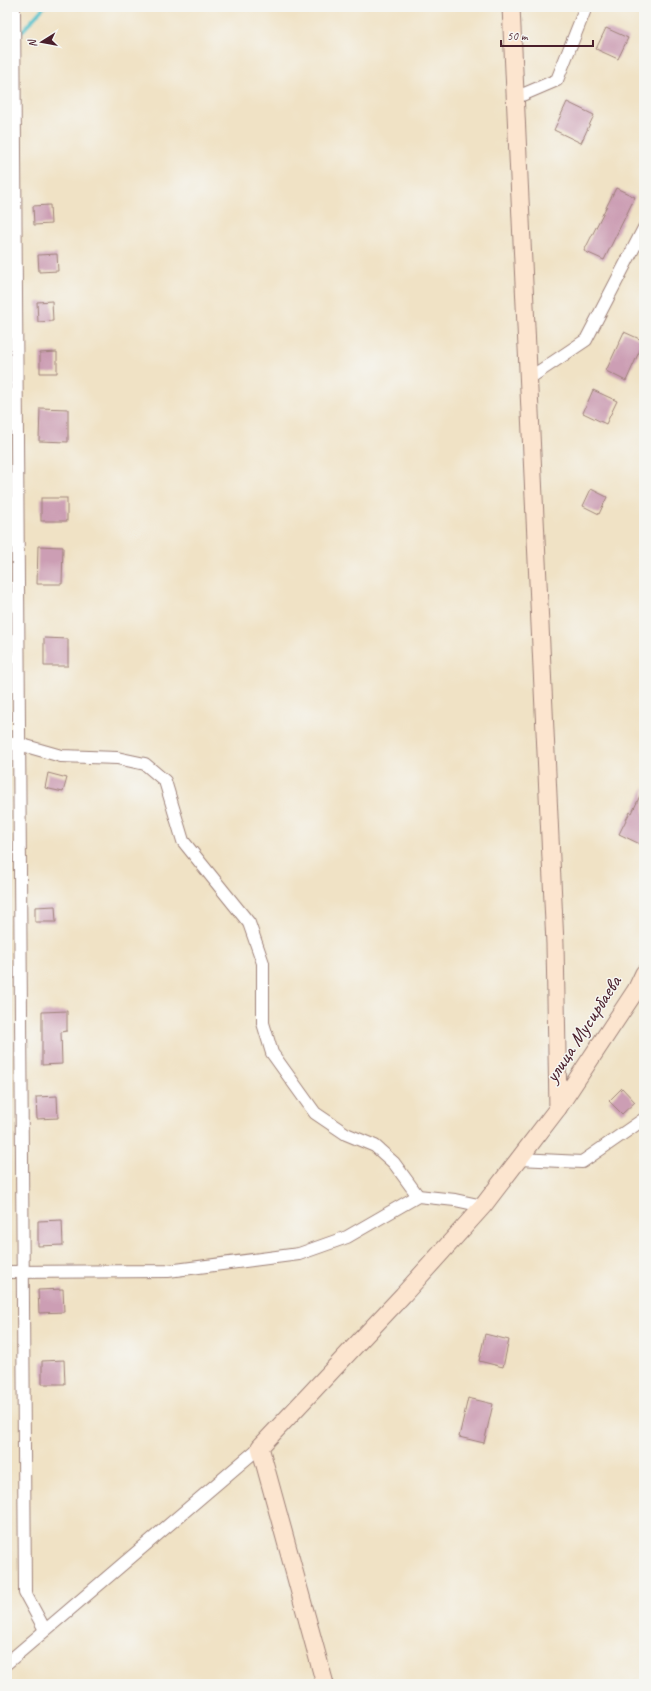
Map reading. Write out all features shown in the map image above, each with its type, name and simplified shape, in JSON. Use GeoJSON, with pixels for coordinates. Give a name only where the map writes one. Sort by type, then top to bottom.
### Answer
{"type":"FeatureCollection","features":[{"type":"Feature","properties":{"kind":"main road"},"geometry":{"type":"LineString","coordinates":[[511,7],[555,944],[558,1108]]}},
{"type":"Feature","properties":{"kind":"main road","name":"улица Мусирбаева"},"geometry":{"type":"LineString","coordinates":[[260,1447],[403,1295],[483,1206],[558,1108],[636,990],[644,973]]}},
{"type":"Feature","properties":{"kind":"main road"},"geometry":{"type":"LineString","coordinates":[[260,1447],[325,1684]]}},
{"type":"Feature","properties":{"kind":"street"},"geometry":{"type":"LineString","coordinates":[[14,7],[25,1593],[45,1630]]}},
{"type":"Feature","properties":{"kind":"street"},"geometry":{"type":"LineString","coordinates":[[515,98],[557,80],[586,7]]}},
{"type":"Feature","properties":{"kind":"street"},"geometry":{"type":"LineString","coordinates":[[528,379],[586,340],[644,228]]}},
{"type":"Feature","properties":{"kind":"street"},"geometry":{"type":"LineString","coordinates":[[7,744],[19,744],[61,756],[117,758],[145,764],[165,781],[183,841],[249,922],[263,963],[263,1023],[272,1053],[315,1112],[346,1134],[376,1146],[394,1163],[418,1196]]}},
{"type":"Feature","properties":{"kind":"street"},"geometry":{"type":"LineString","coordinates":[[519,1159],[582,1162],[644,1119]]}},
{"type":"Feature","properties":{"kind":"street"},"geometry":{"type":"LineString","coordinates":[[7,1272],[168,1271],[299,1254],[347,1237],[418,1196],[455,1200],[483,1206]]}},
{"type":"Feature","properties":{"kind":"street"},"geometry":{"type":"LineString","coordinates":[[7,1663],[260,1447]]}},
{"type":"Feature","properties":{"kind":"building"},"geometry":{"type":"Polygon","coordinates":[[[606,28],[628,38],[618,59],[596,49],[606,28]]]}},
{"type":"Feature","properties":{"kind":"building"},"geometry":{"type":"Polygon","coordinates":[[[567,102],[594,115],[581,143],[554,130],[567,102]]]}},
{"type":"Feature","properties":{"kind":"building"},"geometry":{"type":"Polygon","coordinates":[[[616,188],[635,197],[604,260],[584,251],[616,188]]]}},
{"type":"Feature","properties":{"kind":"building"},"geometry":{"type":"Polygon","coordinates":[[[50,205],[51,224],[34,225],[33,206],[50,205]]]}},
{"type":"Feature","properties":{"kind":"building"},"geometry":{"type":"Polygon","coordinates":[[[57,254],[58,271],[39,272],[38,255],[57,254]]]}},
{"type":"Feature","properties":{"kind":"building"},"geometry":{"type":"Polygon","coordinates":[[[52,301],[53,321],[38,322],[37,302],[52,301]]]}},
{"type":"Feature","properties":{"kind":"building"},"geometry":{"type":"Polygon","coordinates":[[[624,332],[644,341],[626,381],[606,371],[624,332]]]}},
{"type":"Feature","properties":{"kind":"building"},"geometry":{"type":"Polygon","coordinates":[[[57,352],[57,373],[40,373],[40,353],[57,352]]]}},
{"type":"Feature","properties":{"kind":"building"},"geometry":{"type":"Polygon","coordinates":[[[593,390],[617,401],[606,424],[583,413],[593,390]]]}},
{"type":"Feature","properties":{"kind":"building"},"geometry":{"type":"Polygon","coordinates":[[[40,408],[68,409],[68,442],[39,441],[40,408]]]}},
{"type":"Feature","properties":{"kind":"building"},"geometry":{"type":"Polygon","coordinates":[[[591,489],[607,497],[599,514],[583,506],[591,489]]]}},
{"type":"Feature","properties":{"kind":"building"},"geometry":{"type":"Polygon","coordinates":[[[41,498],[67,498],[67,521],[41,521],[41,498]]]}},
{"type":"Feature","properties":{"kind":"building"},"geometry":{"type":"Polygon","coordinates":[[[38,546],[63,547],[62,584],[37,584],[38,546]]]}},
{"type":"Feature","properties":{"kind":"building"},"geometry":{"type":"Polygon","coordinates":[[[44,638],[68,639],[68,666],[44,666],[44,638]]]}},
{"type":"Feature","properties":{"kind":"building"},"geometry":{"type":"Polygon","coordinates":[[[48,773],[67,778],[63,792],[45,788],[48,773]]]}},
{"type":"Feature","properties":{"kind":"building"},"geometry":{"type":"Polygon","coordinates":[[[644,787],[644,835],[640,844],[619,834],[630,812],[632,813],[644,787]]]}},
{"type":"Feature","properties":{"kind":"building"},"geometry":{"type":"Polygon","coordinates":[[[55,906],[56,922],[35,922],[35,907],[55,906]]]}},
{"type":"Feature","properties":{"kind":"building"},"geometry":{"type":"Polygon","coordinates":[[[67,1011],[67,1031],[61,1032],[62,1064],[42,1065],[42,1012],[67,1011]]]}},
{"type":"Feature","properties":{"kind":"building"},"geometry":{"type":"Polygon","coordinates":[[[622,1088],[635,1102],[622,1114],[609,1101],[622,1088]]]}},
{"type":"Feature","properties":{"kind":"building"},"geometry":{"type":"Polygon","coordinates":[[[57,1096],[58,1118],[37,1119],[36,1097],[57,1096]]]}},
{"type":"Feature","properties":{"kind":"building"},"geometry":{"type":"Polygon","coordinates":[[[62,1220],[63,1245],[38,1246],[38,1221],[62,1220]]]}},
{"type":"Feature","properties":{"kind":"building"},"geometry":{"type":"Polygon","coordinates":[[[63,1289],[64,1312],[39,1313],[38,1290],[63,1289]]]}},
{"type":"Feature","properties":{"kind":"building"},"geometry":{"type":"Polygon","coordinates":[[[485,1334],[509,1340],[503,1367],[479,1361],[485,1334]]]}},
{"type":"Feature","properties":{"kind":"building"},"geometry":{"type":"Polygon","coordinates":[[[64,1360],[65,1384],[42,1384],[42,1361],[64,1360]]]}},
{"type":"Feature","properties":{"kind":"building"},"geometry":{"type":"Polygon","coordinates":[[[468,1398],[493,1404],[484,1443],[459,1437],[468,1398]]]}},
{"type":"Feature","properties":{"kind":"waterway"},"geometry":{"type":"LineString","coordinates":[[17,37],[44,7]]}}]}
